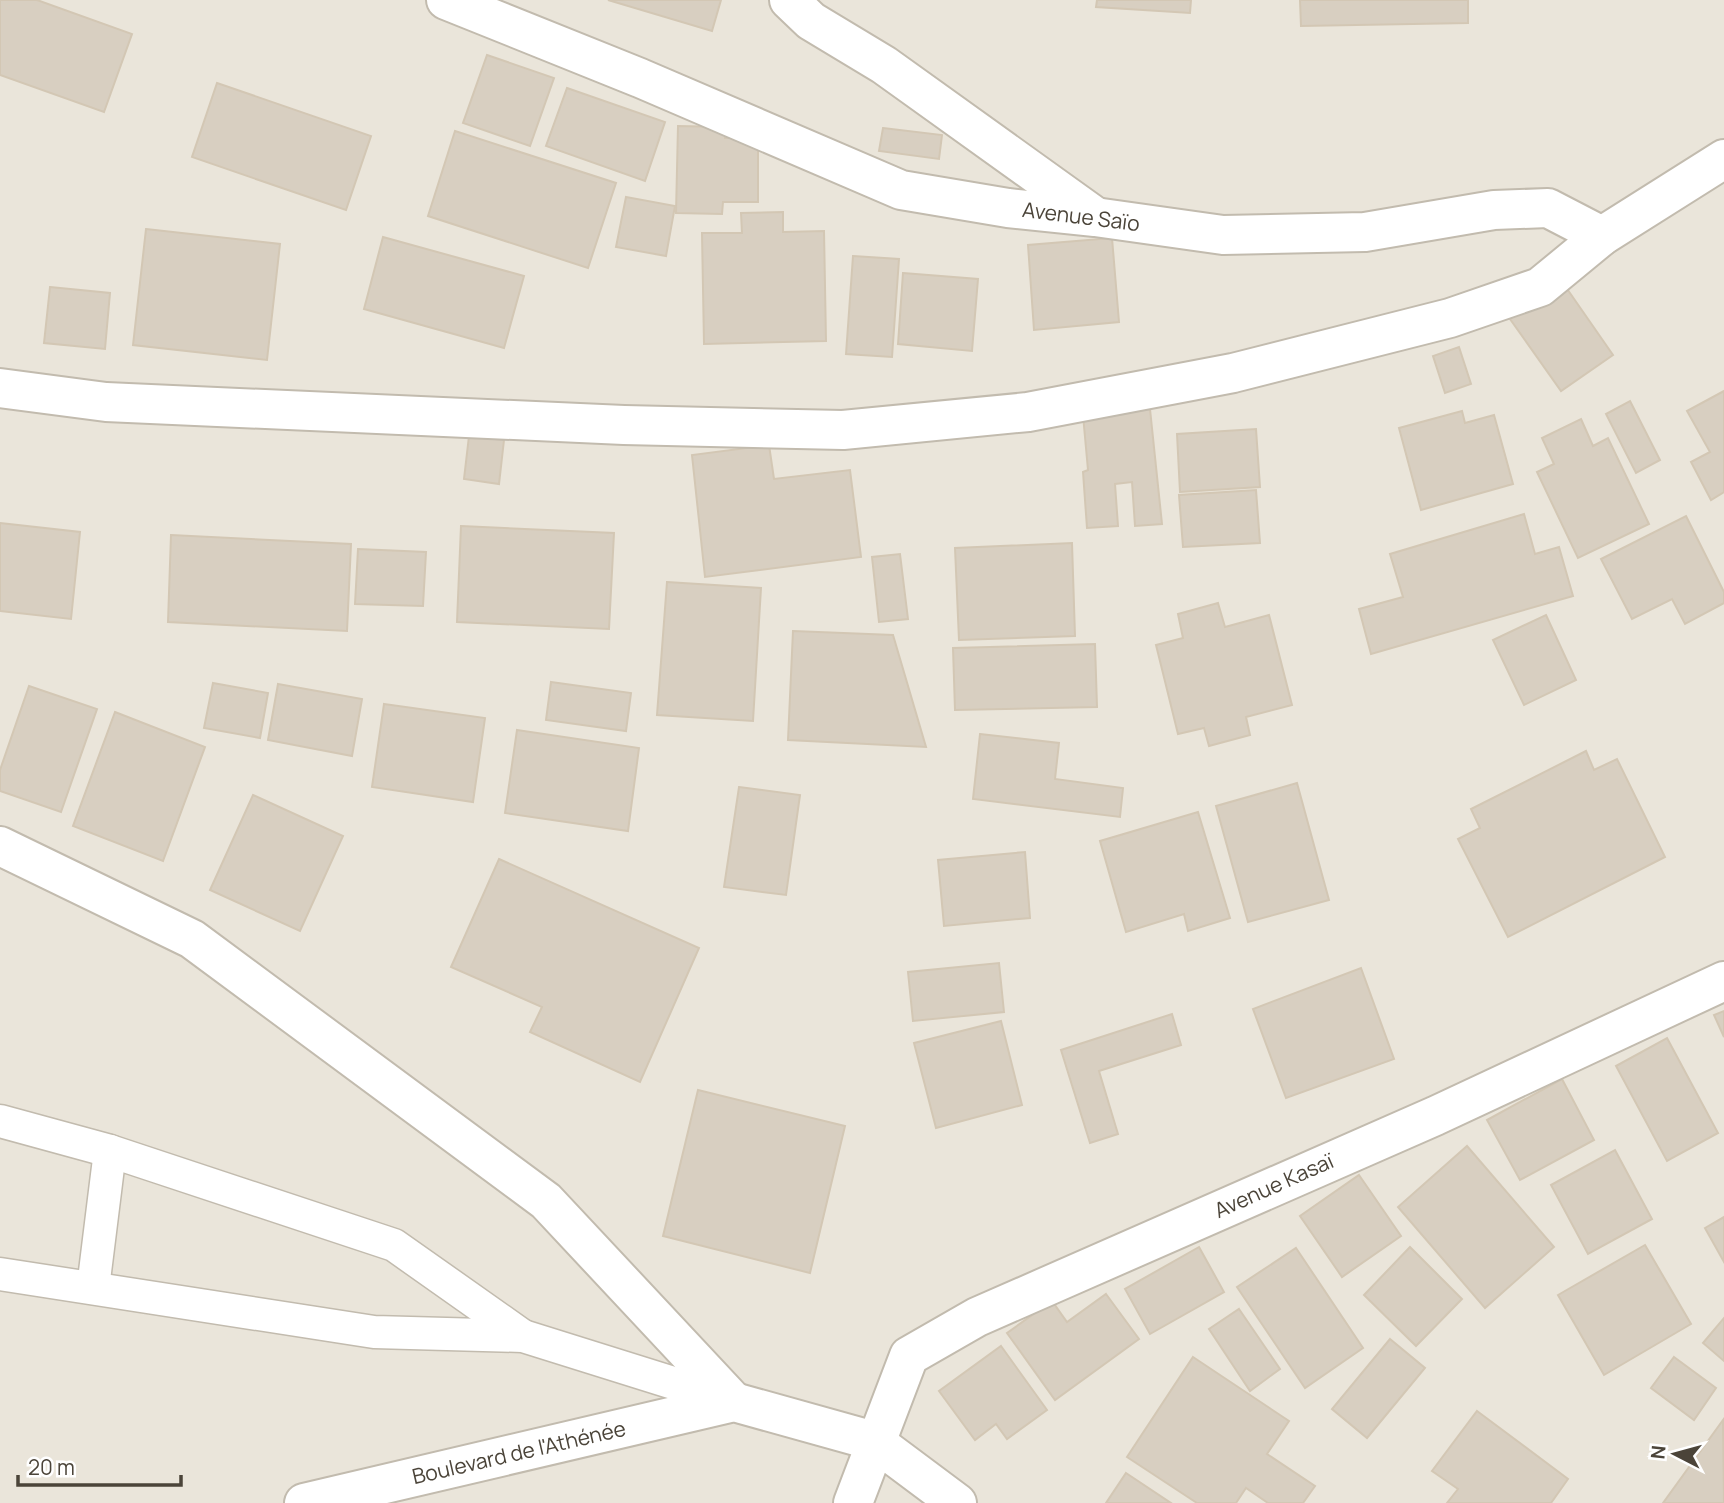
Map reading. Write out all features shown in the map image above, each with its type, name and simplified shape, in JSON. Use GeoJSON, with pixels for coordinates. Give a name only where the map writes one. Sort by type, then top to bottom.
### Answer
{"type":"FeatureCollection","features":[{"type":"Feature","properties":{"kind":"street","name":"Avenue Saïo"},"geometry":{"type":"LineString","coordinates":[[446,0],[640,78],[901,190],[1009,208],[1095,216],[1223,235],[1365,232],[1494,209],[1548,208],[1602,236]]}},
{"type":"Feature","properties":{"kind":"street"},"geometry":{"type":"LineString","coordinates":[[789,0],[811,21],[884,65],[1095,216]]}},
{"type":"Feature","properties":{"kind":"street"},"geometry":{"type":"LineString","coordinates":[[0,388],[106,402],[610,425],[843,430],[1028,412],[1233,373],[1436,322],[1540,287],[1602,236],[1724,159]]}},
{"type":"Feature","properties":{"kind":"street"},"geometry":{"type":"LineString","coordinates":[[0,846],[192,939],[546,1201],[733,1402],[874,1441],[957,1503]]}},
{"type":"Feature","properties":{"kind":"street","name":"Avenue Kasaï"},"geometry":{"type":"LineString","coordinates":[[853,1503],[874,1441],[909,1356],[977,1317],[1435,1116],[1724,981]]}},
{"type":"Feature","properties":{"kind":"street","name":"Boulevard de l'Athénée"},"geometry":{"type":"LineString","coordinates":[[304,1503],[733,1402]]}},
{"type":"Feature","properties":{"kind":"lane"},"geometry":{"type":"LineString","coordinates":[[0,1121],[110,1151],[394,1245],[523,1336]]}},
{"type":"Feature","properties":{"kind":"lane"},"geometry":{"type":"LineString","coordinates":[[93,1288],[110,1151]]}},
{"type":"Feature","properties":{"kind":"lane"},"geometry":{"type":"LineString","coordinates":[[0,1274],[374,1332],[523,1336],[733,1402]]}},
{"type":"Feature","properties":{"kind":"shaded area"},"geometry":{"type":"Polygon","coordinates":[[[0,0],[1724,0],[1724,1503],[0,1503],[0,0]]]}},
{"type":"Feature","properties":{"kind":"building"},"geometry":{"type":"Polygon","coordinates":[[[0,0],[37,0],[132,34],[104,112],[0,75],[0,0]]]}},
{"type":"Feature","properties":{"kind":"building"},"geometry":{"type":"Polygon","coordinates":[[[608,0],[721,0],[712,31],[608,0]]]}},
{"type":"Feature","properties":{"kind":"building"},"geometry":{"type":"Polygon","coordinates":[[[1097,0],[1191,0],[1190,13],[1096,7],[1097,0]]]}},
{"type":"Feature","properties":{"kind":"building"},"geometry":{"type":"Polygon","coordinates":[[[1300,0],[1468,0],[1468,23],[1301,26],[1300,0]]]}},
{"type":"Feature","properties":{"kind":"building"},"geometry":{"type":"Polygon","coordinates":[[[487,55],[554,78],[530,146],[463,123],[487,55]]]}},
{"type":"Feature","properties":{"kind":"building"},"geometry":{"type":"Polygon","coordinates":[[[217,83],[371,136],[346,210],[192,157],[217,83]]]}},
{"type":"Feature","properties":{"kind":"building"},"geometry":{"type":"Polygon","coordinates":[[[567,88],[665,122],[645,181],[546,146],[567,88]]]}},
{"type":"Feature","properties":{"kind":"building"},"geometry":{"type":"Polygon","coordinates":[[[678,126],[725,127],[725,138],[758,138],[758,202],[723,202],[722,214],[676,213],[678,126]]]}},
{"type":"Feature","properties":{"kind":"building"},"geometry":{"type":"Polygon","coordinates":[[[883,128],[942,135],[939,159],[879,151],[883,128]]]}},
{"type":"Feature","properties":{"kind":"building"},"geometry":{"type":"Polygon","coordinates":[[[455,131],[616,183],[588,268],[428,216],[455,131]]]}},
{"type":"Feature","properties":{"kind":"building"},"geometry":{"type":"Polygon","coordinates":[[[626,197],[675,206],[666,256],[616,247],[626,197]]]}},
{"type":"Feature","properties":{"kind":"building"},"geometry":{"type":"Polygon","coordinates":[[[783,212],[783,232],[824,231],[826,341],[704,344],[702,233],[742,233],[741,213],[783,212]]]}},
{"type":"Feature","properties":{"kind":"building"},"geometry":{"type":"Polygon","coordinates":[[[146,229],[280,244],[267,360],[133,345],[146,229]]]}},
{"type":"Feature","properties":{"kind":"building"},"geometry":{"type":"Polygon","coordinates":[[[383,237],[524,276],[504,348],[364,309],[383,237]]]}},
{"type":"Feature","properties":{"kind":"building"},"geometry":{"type":"Polygon","coordinates":[[[1112,238],[1119,322],[1034,330],[1028,245],[1112,238]]]}},
{"type":"Feature","properties":{"kind":"building"},"geometry":{"type":"Polygon","coordinates":[[[853,256],[899,259],[892,357],[846,354],[853,256]]]}},
{"type":"Feature","properties":{"kind":"building"},"geometry":{"type":"Polygon","coordinates":[[[903,273],[978,279],[972,351],[898,344],[903,273]]]}},
{"type":"Feature","properties":{"kind":"building"},"geometry":{"type":"Polygon","coordinates":[[[1563,283],[1613,355],[1561,391],[1510,319],[1563,283]]]}},
{"type":"Feature","properties":{"kind":"building"},"geometry":{"type":"Polygon","coordinates":[[[50,287],[110,293],[105,349],[44,343],[50,287]]]}},
{"type":"Feature","properties":{"kind":"building"},"geometry":{"type":"Polygon","coordinates":[[[1459,347],[1471,384],[1445,393],[1433,356],[1459,347]]]}},
{"type":"Feature","properties":{"kind":"building"},"geometry":{"type":"Polygon","coordinates":[[[1724,391],[1724,492],[1711,500],[1691,462],[1710,452],[1687,411],[1724,391]]]}},
{"type":"Feature","properties":{"kind":"building"},"geometry":{"type":"Polygon","coordinates":[[[1630,401],[1660,460],[1636,473],[1606,414],[1630,401]]]}},
{"type":"Feature","properties":{"kind":"building"},"geometry":{"type":"Polygon","coordinates":[[[1150,409],[1162,524],[1135,526],[1132,482],[1115,484],[1118,526],[1087,528],[1083,472],[1088,470],[1083,415],[1150,409]]]}},
{"type":"Feature","properties":{"kind":"building"},"geometry":{"type":"Polygon","coordinates":[[[1462,411],[1465,423],[1494,415],[1513,484],[1421,510],[1399,428],[1462,411]]]}},
{"type":"Feature","properties":{"kind":"building"},"geometry":{"type":"Polygon","coordinates":[[[1581,419],[1593,446],[1608,438],[1649,524],[1578,558],[1537,472],[1554,464],[1542,438],[1581,419]]]}},
{"type":"Feature","properties":{"kind":"building"},"geometry":{"type":"Polygon","coordinates":[[[1256,429],[1260,487],[1180,492],[1177,434],[1256,429]]]}},
{"type":"Feature","properties":{"kind":"building"},"geometry":{"type":"Polygon","coordinates":[[[469,436],[504,440],[499,484],[464,479],[469,436]]]}},
{"type":"Feature","properties":{"kind":"building"},"geometry":{"type":"Polygon","coordinates":[[[769,445],[774,479],[850,470],[861,557],[705,577],[692,455],[769,445]]]}},
{"type":"Feature","properties":{"kind":"building"},"geometry":{"type":"Polygon","coordinates":[[[1256,490],[1260,543],[1183,547],[1179,495],[1256,490]]]}},
{"type":"Feature","properties":{"kind":"building"},"geometry":{"type":"Polygon","coordinates":[[[1524,514],[1535,554],[1559,547],[1573,596],[1371,654],[1359,609],[1403,597],[1390,554],[1524,514]]]}},
{"type":"Feature","properties":{"kind":"building"},"geometry":{"type":"Polygon","coordinates":[[[1686,516],[1724,592],[1724,603],[1685,624],[1672,599],[1632,619],[1601,559],[1686,516]]]}},
{"type":"Feature","properties":{"kind":"building"},"geometry":{"type":"Polygon","coordinates":[[[0,523],[80,532],[71,619],[0,611],[0,523]]]}},
{"type":"Feature","properties":{"kind":"building"},"geometry":{"type":"Polygon","coordinates":[[[461,526],[614,533],[609,629],[457,622],[461,526]]]}},
{"type":"Feature","properties":{"kind":"building"},"geometry":{"type":"Polygon","coordinates":[[[171,535],[351,544],[347,631],[168,622],[171,535]]]}},
{"type":"Feature","properties":{"kind":"building"},"geometry":{"type":"Polygon","coordinates":[[[1072,543],[1075,636],[959,640],[955,548],[1072,543]]]}},
{"type":"Feature","properties":{"kind":"building"},"geometry":{"type":"Polygon","coordinates":[[[358,549],[426,552],[423,606],[355,604],[358,549]]]}},
{"type":"Feature","properties":{"kind":"building"},"geometry":{"type":"Polygon","coordinates":[[[900,554],[908,619],[879,622],[872,557],[900,554]]]}},
{"type":"Feature","properties":{"kind":"building"},"geometry":{"type":"Polygon","coordinates":[[[667,582],[761,588],[753,721],[657,715],[667,582]]]}},
{"type":"Feature","properties":{"kind":"building"},"geometry":{"type":"Polygon","coordinates":[[[1218,603],[1225,627],[1269,615],[1292,705],[1246,717],[1250,735],[1209,746],[1204,728],[1178,734],[1156,645],[1183,638],[1178,614],[1218,603]]]}},
{"type":"Feature","properties":{"kind":"building"},"geometry":{"type":"Polygon","coordinates":[[[1546,615],[1576,680],[1524,705],[1493,640],[1546,615]]]}},
{"type":"Feature","properties":{"kind":"building"},"geometry":{"type":"Polygon","coordinates":[[[793,631],[893,635],[926,747],[788,740],[793,631]]]}},
{"type":"Feature","properties":{"kind":"building"},"geometry":{"type":"Polygon","coordinates":[[[1095,644],[1097,707],[955,710],[953,648],[1095,644]]]}},
{"type":"Feature","properties":{"kind":"building"},"geometry":{"type":"Polygon","coordinates":[[[551,682],[631,693],[626,731],[546,720],[551,682]]]}},
{"type":"Feature","properties":{"kind":"building"},"geometry":{"type":"Polygon","coordinates":[[[213,683],[268,693],[260,738],[204,728],[213,683]]]}},
{"type":"Feature","properties":{"kind":"building"},"geometry":{"type":"Polygon","coordinates":[[[278,684],[362,699],[352,756],[268,740],[278,684]]]}},
{"type":"Feature","properties":{"kind":"building"},"geometry":{"type":"Polygon","coordinates":[[[29,686],[97,709],[61,812],[0,791],[0,770],[29,686]]]}},
{"type":"Feature","properties":{"kind":"building"},"geometry":{"type":"Polygon","coordinates":[[[384,704],[485,718],[473,802],[372,787],[384,704]]]}},
{"type":"Feature","properties":{"kind":"building"},"geometry":{"type":"Polygon","coordinates":[[[115,712],[205,747],[163,861],[73,826],[115,712]]]}},
{"type":"Feature","properties":{"kind":"building"},"geometry":{"type":"Polygon","coordinates":[[[517,730],[639,748],[628,831],[505,813],[517,730]]]}},
{"type":"Feature","properties":{"kind":"building"},"geometry":{"type":"Polygon","coordinates":[[[980,734],[1059,743],[1055,779],[1123,788],[1120,817],[973,799],[980,734]]]}},
{"type":"Feature","properties":{"kind":"building"},"geometry":{"type":"Polygon","coordinates":[[[1586,751],[1594,770],[1617,759],[1665,857],[1508,937],[1458,839],[1480,828],[1471,809],[1586,751]]]}},
{"type":"Feature","properties":{"kind":"building"},"geometry":{"type":"Polygon","coordinates":[[[1297,783],[1329,900],[1248,922],[1216,806],[1297,783]]]}},
{"type":"Feature","properties":{"kind":"building"},"geometry":{"type":"Polygon","coordinates":[[[739,787],[800,795],[786,895],[724,887],[739,787]]]}},
{"type":"Feature","properties":{"kind":"building"},"geometry":{"type":"Polygon","coordinates":[[[253,795],[343,836],[300,931],[210,890],[253,795]]]}},
{"type":"Feature","properties":{"kind":"building"},"geometry":{"type":"Polygon","coordinates":[[[1198,812],[1230,918],[1188,931],[1184,914],[1126,932],[1100,841],[1198,812]]]}},
{"type":"Feature","properties":{"kind":"building"},"geometry":{"type":"Polygon","coordinates":[[[1025,852],[1030,918],[944,926],[938,860],[1025,852]]]}},
{"type":"Feature","properties":{"kind":"building"},"geometry":{"type":"Polygon","coordinates":[[[499,859],[699,948],[640,1082],[530,1032],[542,1007],[451,967],[499,859]]]}},
{"type":"Feature","properties":{"kind":"building"},"geometry":{"type":"Polygon","coordinates":[[[999,963],[1004,1012],[913,1021],[908,972],[999,963]]]}},
{"type":"Feature","properties":{"kind":"building"},"geometry":{"type":"Polygon","coordinates":[[[1361,968],[1394,1059],[1286,1098],[1253,1009],[1361,968]]]}},
{"type":"Feature","properties":{"kind":"building"},"geometry":{"type":"Polygon","coordinates":[[[1724,1011],[1724,1037],[1714,1015],[1724,1011]]]}},
{"type":"Feature","properties":{"kind":"building"},"geometry":{"type":"Polygon","coordinates":[[[1172,1014],[1181,1045],[1099,1071],[1118,1134],[1090,1143],[1061,1050],[1172,1014]]]}},
{"type":"Feature","properties":{"kind":"building"},"geometry":{"type":"Polygon","coordinates":[[[1001,1021],[1022,1105],[936,1128],[914,1043],[1001,1021]]]}},
{"type":"Feature","properties":{"kind":"building"},"geometry":{"type":"Polygon","coordinates":[[[1667,1038],[1718,1133],[1667,1161],[1616,1066],[1667,1038]]]}},
{"type":"Feature","properties":{"kind":"building"},"geometry":{"type":"Polygon","coordinates":[[[1562,1079],[1594,1140],[1520,1180],[1487,1120],[1562,1079]]]}},
{"type":"Feature","properties":{"kind":"building"},"geometry":{"type":"Polygon","coordinates":[[[698,1090],[845,1126],[810,1273],[663,1236],[698,1090]]]}},
{"type":"Feature","properties":{"kind":"building"},"geometry":{"type":"Polygon","coordinates":[[[1467,1146],[1554,1247],[1485,1308],[1398,1207],[1467,1146]]]}},
{"type":"Feature","properties":{"kind":"building"},"geometry":{"type":"Polygon","coordinates":[[[1615,1150],[1652,1219],[1588,1254],[1551,1185],[1615,1150]]]}},
{"type":"Feature","properties":{"kind":"building"},"geometry":{"type":"Polygon","coordinates":[[[1359,1175],[1401,1236],[1342,1277],[1300,1216],[1359,1175]]]}},
{"type":"Feature","properties":{"kind":"building"},"geometry":{"type":"Polygon","coordinates":[[[1724,1217],[1724,1262],[1705,1228],[1724,1217]]]}},
{"type":"Feature","properties":{"kind":"building"},"geometry":{"type":"Polygon","coordinates":[[[1645,1245],[1691,1324],[1604,1375],[1558,1295],[1645,1245]]]}},
{"type":"Feature","properties":{"kind":"building"},"geometry":{"type":"Polygon","coordinates":[[[1199,1247],[1224,1292],[1150,1334],[1125,1289],[1199,1247]]]}},
{"type":"Feature","properties":{"kind":"building"},"geometry":{"type":"Polygon","coordinates":[[[1410,1247],[1462,1299],[1416,1346],[1364,1295],[1410,1247]]]}},
{"type":"Feature","properties":{"kind":"building"},"geometry":{"type":"Polygon","coordinates":[[[1296,1248],[1363,1348],[1305,1388],[1237,1287],[1296,1248]]]}},
{"type":"Feature","properties":{"kind":"building"},"geometry":{"type":"Polygon","coordinates":[[[1106,1294],[1139,1339],[1055,1400],[1007,1333],[1052,1301],[1067,1322],[1106,1294]]]}},
{"type":"Feature","properties":{"kind":"building"},"geometry":{"type":"Polygon","coordinates":[[[1239,1309],[1280,1369],[1250,1391],[1209,1329],[1239,1309]]]}},
{"type":"Feature","properties":{"kind":"building"},"geometry":{"type":"Polygon","coordinates":[[[1724,1318],[1724,1361],[1703,1343],[1724,1318]]]}},
{"type":"Feature","properties":{"kind":"building"},"geometry":{"type":"Polygon","coordinates":[[[1390,1339],[1425,1368],[1367,1438],[1332,1409],[1390,1339]]]}},
{"type":"Feature","properties":{"kind":"building"},"geometry":{"type":"Polygon","coordinates":[[[1001,1346],[1047,1410],[1007,1439],[996,1424],[975,1440],[939,1391],[1001,1346]]]}},
{"type":"Feature","properties":{"kind":"building"},"geometry":{"type":"Polygon","coordinates":[[[1193,1357],[1289,1421],[1267,1454],[1315,1486],[1303,1503],[1268,1503],[1246,1488],[1236,1503],[1197,1503],[1127,1457],[1193,1357]]]}},
{"type":"Feature","properties":{"kind":"building"},"geometry":{"type":"Polygon","coordinates":[[[1674,1357],[1716,1388],[1694,1420],[1651,1388],[1674,1357]]]}},
{"type":"Feature","properties":{"kind":"building"},"geometry":{"type":"Polygon","coordinates":[[[1477,1411],[1568,1479],[1551,1503],[1447,1503],[1458,1489],[1432,1471],[1477,1411]]]}},
{"type":"Feature","properties":{"kind":"building"},"geometry":{"type":"Polygon","coordinates":[[[1723,1420],[1724,1503],[1663,1503],[1723,1420]]]}},
{"type":"Feature","properties":{"kind":"building"},"geometry":{"type":"Polygon","coordinates":[[[1126,1473],[1171,1503],[1106,1503],[1126,1473]]]}}]}
